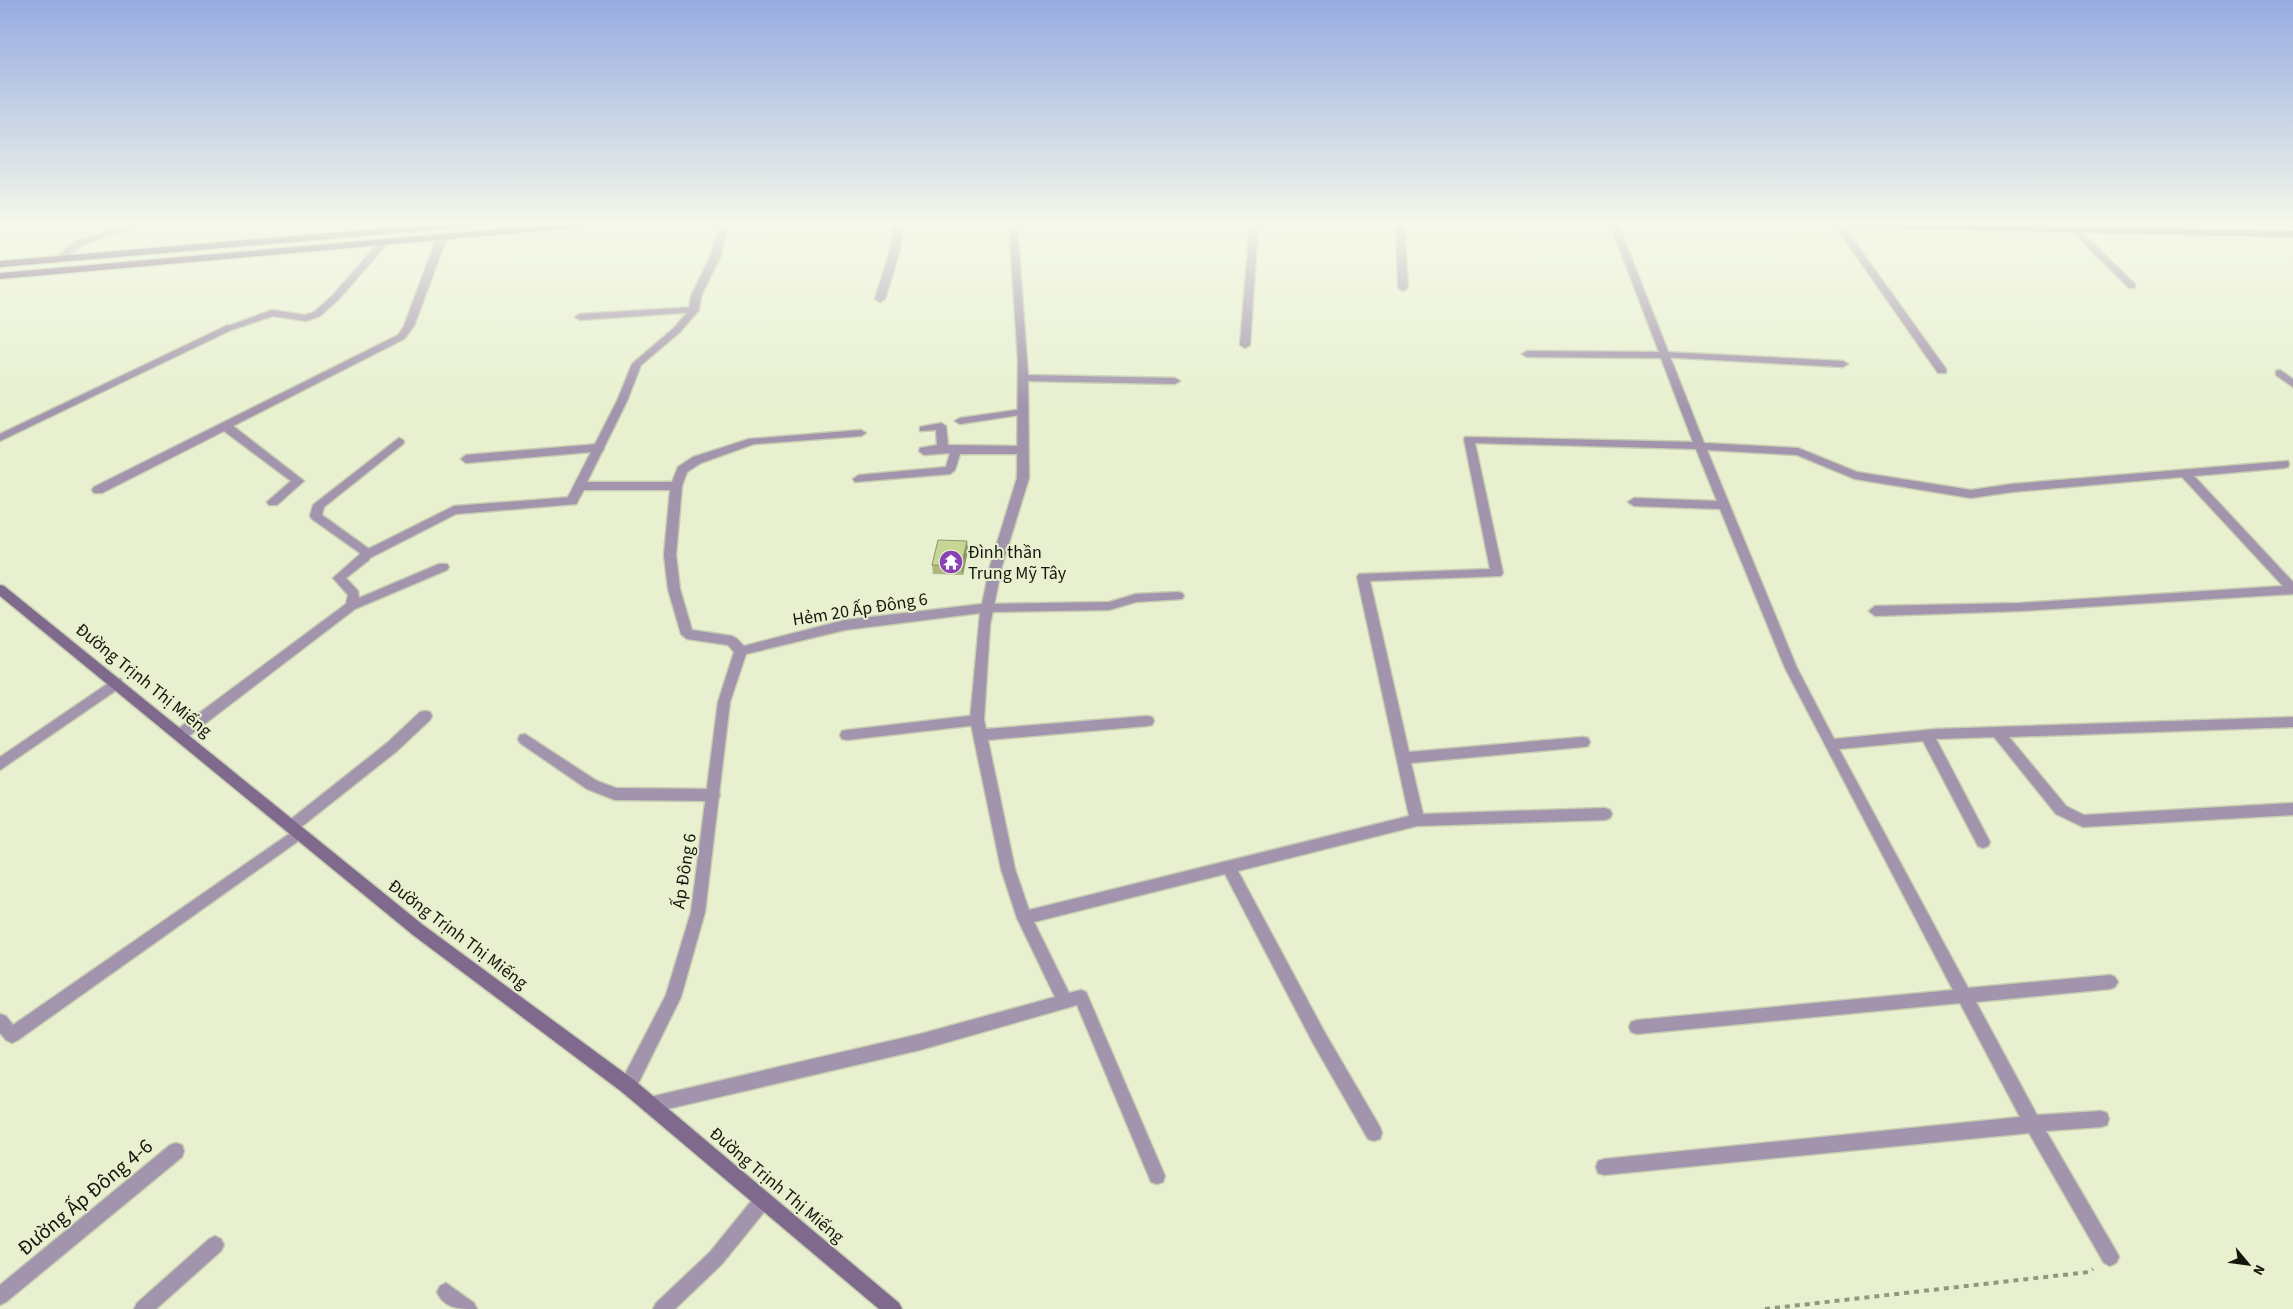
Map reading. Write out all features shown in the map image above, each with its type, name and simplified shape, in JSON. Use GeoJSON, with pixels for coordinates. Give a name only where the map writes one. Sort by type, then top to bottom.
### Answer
{"type":"FeatureCollection","features":[{"type":"Feature","properties":{"kind":"main road","name":"Đường Trịnh Thị Miếng"},"geometry":{"type":"LineString","coordinates":[[0,589],[418,930],[628,1086],[893,1309]]}},
{"type":"Feature","properties":{"kind":"street"},"geometry":{"type":"LineString","coordinates":[[0,438],[228,328],[272,313],[306,318],[317,314],[346,285]]}},
{"type":"Feature","properties":{"kind":"street"},"geometry":{"type":"LineString","coordinates":[[98,490],[401,337],[410,326],[425,285]]}},
{"type":"Feature","properties":{"kind":"street"},"geometry":{"type":"LineString","coordinates":[[351,606],[354,594],[339,578],[366,555],[454,510],[572,501],[599,448],[637,364],[677,330],[694,310],[696,296],[701,285]]}},
{"type":"Feature","properties":{"kind":"street"},"geometry":{"type":"LineString","coordinates":[[880,299],[884,285]]}},
{"type":"Feature","properties":{"kind":"street"},"geometry":{"type":"LineString","coordinates":[[1017,285],[1022,378],[1023,478],[996,566],[987,608],[984,625],[978,720],[1008,869],[1024,918],[1065,1001]]}},
{"type":"Feature","properties":{"kind":"street"},"geometry":{"type":"LineString","coordinates":[[1245,345],[1249,285]]}},
{"type":"Feature","properties":{"kind":"street"},"geometry":{"type":"LineString","coordinates":[[1638,285],[1700,446],[1791,668],[1830,745],[1965,997],[2034,1124],[2110,1257]]}},
{"type":"Feature","properties":{"kind":"street"},"geometry":{"type":"LineString","coordinates":[[1881,285],[1942,371]]}},
{"type":"Feature","properties":{"kind":"street"},"geometry":{"type":"LineString","coordinates":[[580,317],[694,310]]}},
{"type":"Feature","properties":{"kind":"street"},"geometry":{"type":"LineString","coordinates":[[1528,354],[1665,356],[1843,364]]}},
{"type":"Feature","properties":{"kind":"street"},"geometry":{"type":"LineString","coordinates":[[2280,373],[2293,384]]}},
{"type":"Feature","properties":{"kind":"street"},"geometry":{"type":"LineString","coordinates":[[1022,378],[1175,381]]}},
{"type":"Feature","properties":{"kind":"street"},"geometry":{"type":"LineString","coordinates":[[960,421],[1023,412]]}},
{"type":"Feature","properties":{"kind":"street"},"geometry":{"type":"LineString","coordinates":[[225,426],[298,481],[273,502]]}},
{"type":"Feature","properties":{"kind":"street"},"geometry":{"type":"LineString","coordinates":[[924,429],[941,426],[943,449]]}},
{"type":"Feature","properties":{"kind":"street"},"geometry":{"type":"LineString","coordinates":[[741,652],[732,642],[687,634],[674,589],[670,555],[676,486],[682,470],[697,460],[753,442],[861,434]]}},
{"type":"Feature","properties":{"kind":"street"},"geometry":{"type":"LineString","coordinates":[[1417,820],[1363,578],[1497,573],[1469,439],[1700,446],[1798,452],[1855,475],[1971,494],[2012,488],[2284,464]]}},
{"type":"Feature","properties":{"kind":"street"},"geometry":{"type":"LineString","coordinates":[[366,555],[366,551],[316,516],[316,510],[319,505],[399,442]]}},
{"type":"Feature","properties":{"kind":"street"},"geometry":{"type":"LineString","coordinates":[[466,459],[599,448]]}},
{"type":"Feature","properties":{"kind":"street"},"geometry":{"type":"LineString","coordinates":[[924,451],[943,449],[1023,450]]}},
{"type":"Feature","properties":{"kind":"street"},"geometry":{"type":"LineString","coordinates":[[859,479],[950,470],[956,450]]}},
{"type":"Feature","properties":{"kind":"street"},"geometry":{"type":"LineString","coordinates":[[2185,473],[2293,590]]}},
{"type":"Feature","properties":{"kind":"street"},"geometry":{"type":"LineString","coordinates":[[580,486],[676,486]]}},
{"type":"Feature","properties":{"kind":"street"},"geometry":{"type":"LineString","coordinates":[[1634,502],[1724,505]]}},
{"type":"Feature","properties":{"kind":"street"},"geometry":{"type":"LineString","coordinates":[[180,735],[351,606],[443,567]]}},
{"type":"Feature","properties":{"kind":"street"},"geometry":{"type":"LineString","coordinates":[[1876,611],[2020,607],[2293,590]]}},
{"type":"Feature","properties":{"kind":"street","name":"Hẻm 20 Ấp Đông 6"},"geometry":{"type":"LineString","coordinates":[[741,652],[798,635],[845,625],[987,608],[1109,606],[1136,598],[1178,596]]}},
{"type":"Feature","properties":{"kind":"street","name":"Ấp Đông 6"},"geometry":{"type":"LineString","coordinates":[[628,1086],[673,997],[698,912],[714,795],[724,702],[741,652]]}},
{"type":"Feature","properties":{"kind":"street"},"geometry":{"type":"LineString","coordinates":[[0,764],[116,683]]}},
{"type":"Feature","properties":{"kind":"street"},"geometry":{"type":"LineString","coordinates":[[0,1021],[12,1034],[295,830],[392,747],[425,716]]}},
{"type":"Feature","properties":{"kind":"street"},"geometry":{"type":"LineString","coordinates":[[847,735],[978,720]]}},
{"type":"Feature","properties":{"kind":"street"},"geometry":{"type":"LineString","coordinates":[[980,735],[1147,721]]}},
{"type":"Feature","properties":{"kind":"street"},"geometry":{"type":"LineString","coordinates":[[1830,745],[1927,735],[2293,722]]}},
{"type":"Feature","properties":{"kind":"street"},"geometry":{"type":"LineString","coordinates":[[1997,732],[2061,810],[2083,821],[2293,810]]}},
{"type":"Feature","properties":{"kind":"street"},"geometry":{"type":"LineString","coordinates":[[1927,735],[1983,842]]}},
{"type":"Feature","properties":{"kind":"street"},"geometry":{"type":"LineString","coordinates":[[525,739],[592,785],[614,794],[714,795]]}},
{"type":"Feature","properties":{"kind":"street"},"geometry":{"type":"LineString","coordinates":[[1403,758],[1583,742]]}},
{"type":"Feature","properties":{"kind":"street"},"geometry":{"type":"LineString","coordinates":[[1024,918],[1417,820],[1605,814]]}},
{"type":"Feature","properties":{"kind":"street"},"geometry":{"type":"LineString","coordinates":[[1229,867],[1318,1038],[1374,1133]]}},
{"type":"Feature","properties":{"kind":"street"},"geometry":{"type":"LineString","coordinates":[[1637,1028],[2110,982]]}},
{"type":"Feature","properties":{"kind":"street"},"geometry":{"type":"LineString","coordinates":[[650,1105],[920,1042],[1081,997],[1157,1176]]}},
{"type":"Feature","properties":{"kind":"street"},"geometry":{"type":"LineString","coordinates":[[1604,1166],[2102,1119]]}},
{"type":"Feature","properties":{"kind":"street","name":"Đường Ấp Đông 4-6"},"geometry":{"type":"LineString","coordinates":[[0,1296],[176,1151]]}},
{"type":"Feature","properties":{"kind":"street"},"geometry":{"type":"LineString","coordinates":[[662,1309],[716,1258],[763,1200]]}},
{"type":"Feature","properties":{"kind":"street"},"geometry":{"type":"LineString","coordinates":[[143,1309],[215,1245]]}},
{"type":"Feature","properties":{"kind":"street"},"geometry":{"type":"LineString","coordinates":[[446,1292],[468,1309]]}},
{"type":"Feature","properties":{"kind":"path"},"geometry":{"type":"LineString","coordinates":[[1765,1309],[2089,1272],[2110,1257]]}},
{"type":"Feature","properties":{"kind":"building"},"geometry":{"type":"Polygon","coordinates":[[[938,540],[967,541],[961,566],[932,565],[938,540]]]}},
{"type":"Feature","properties":{"kind":"place","name":"Đình thần Trung Mỹ Tây"},"geometry":{"type":"Point","coordinates":[951,562]}}]}
